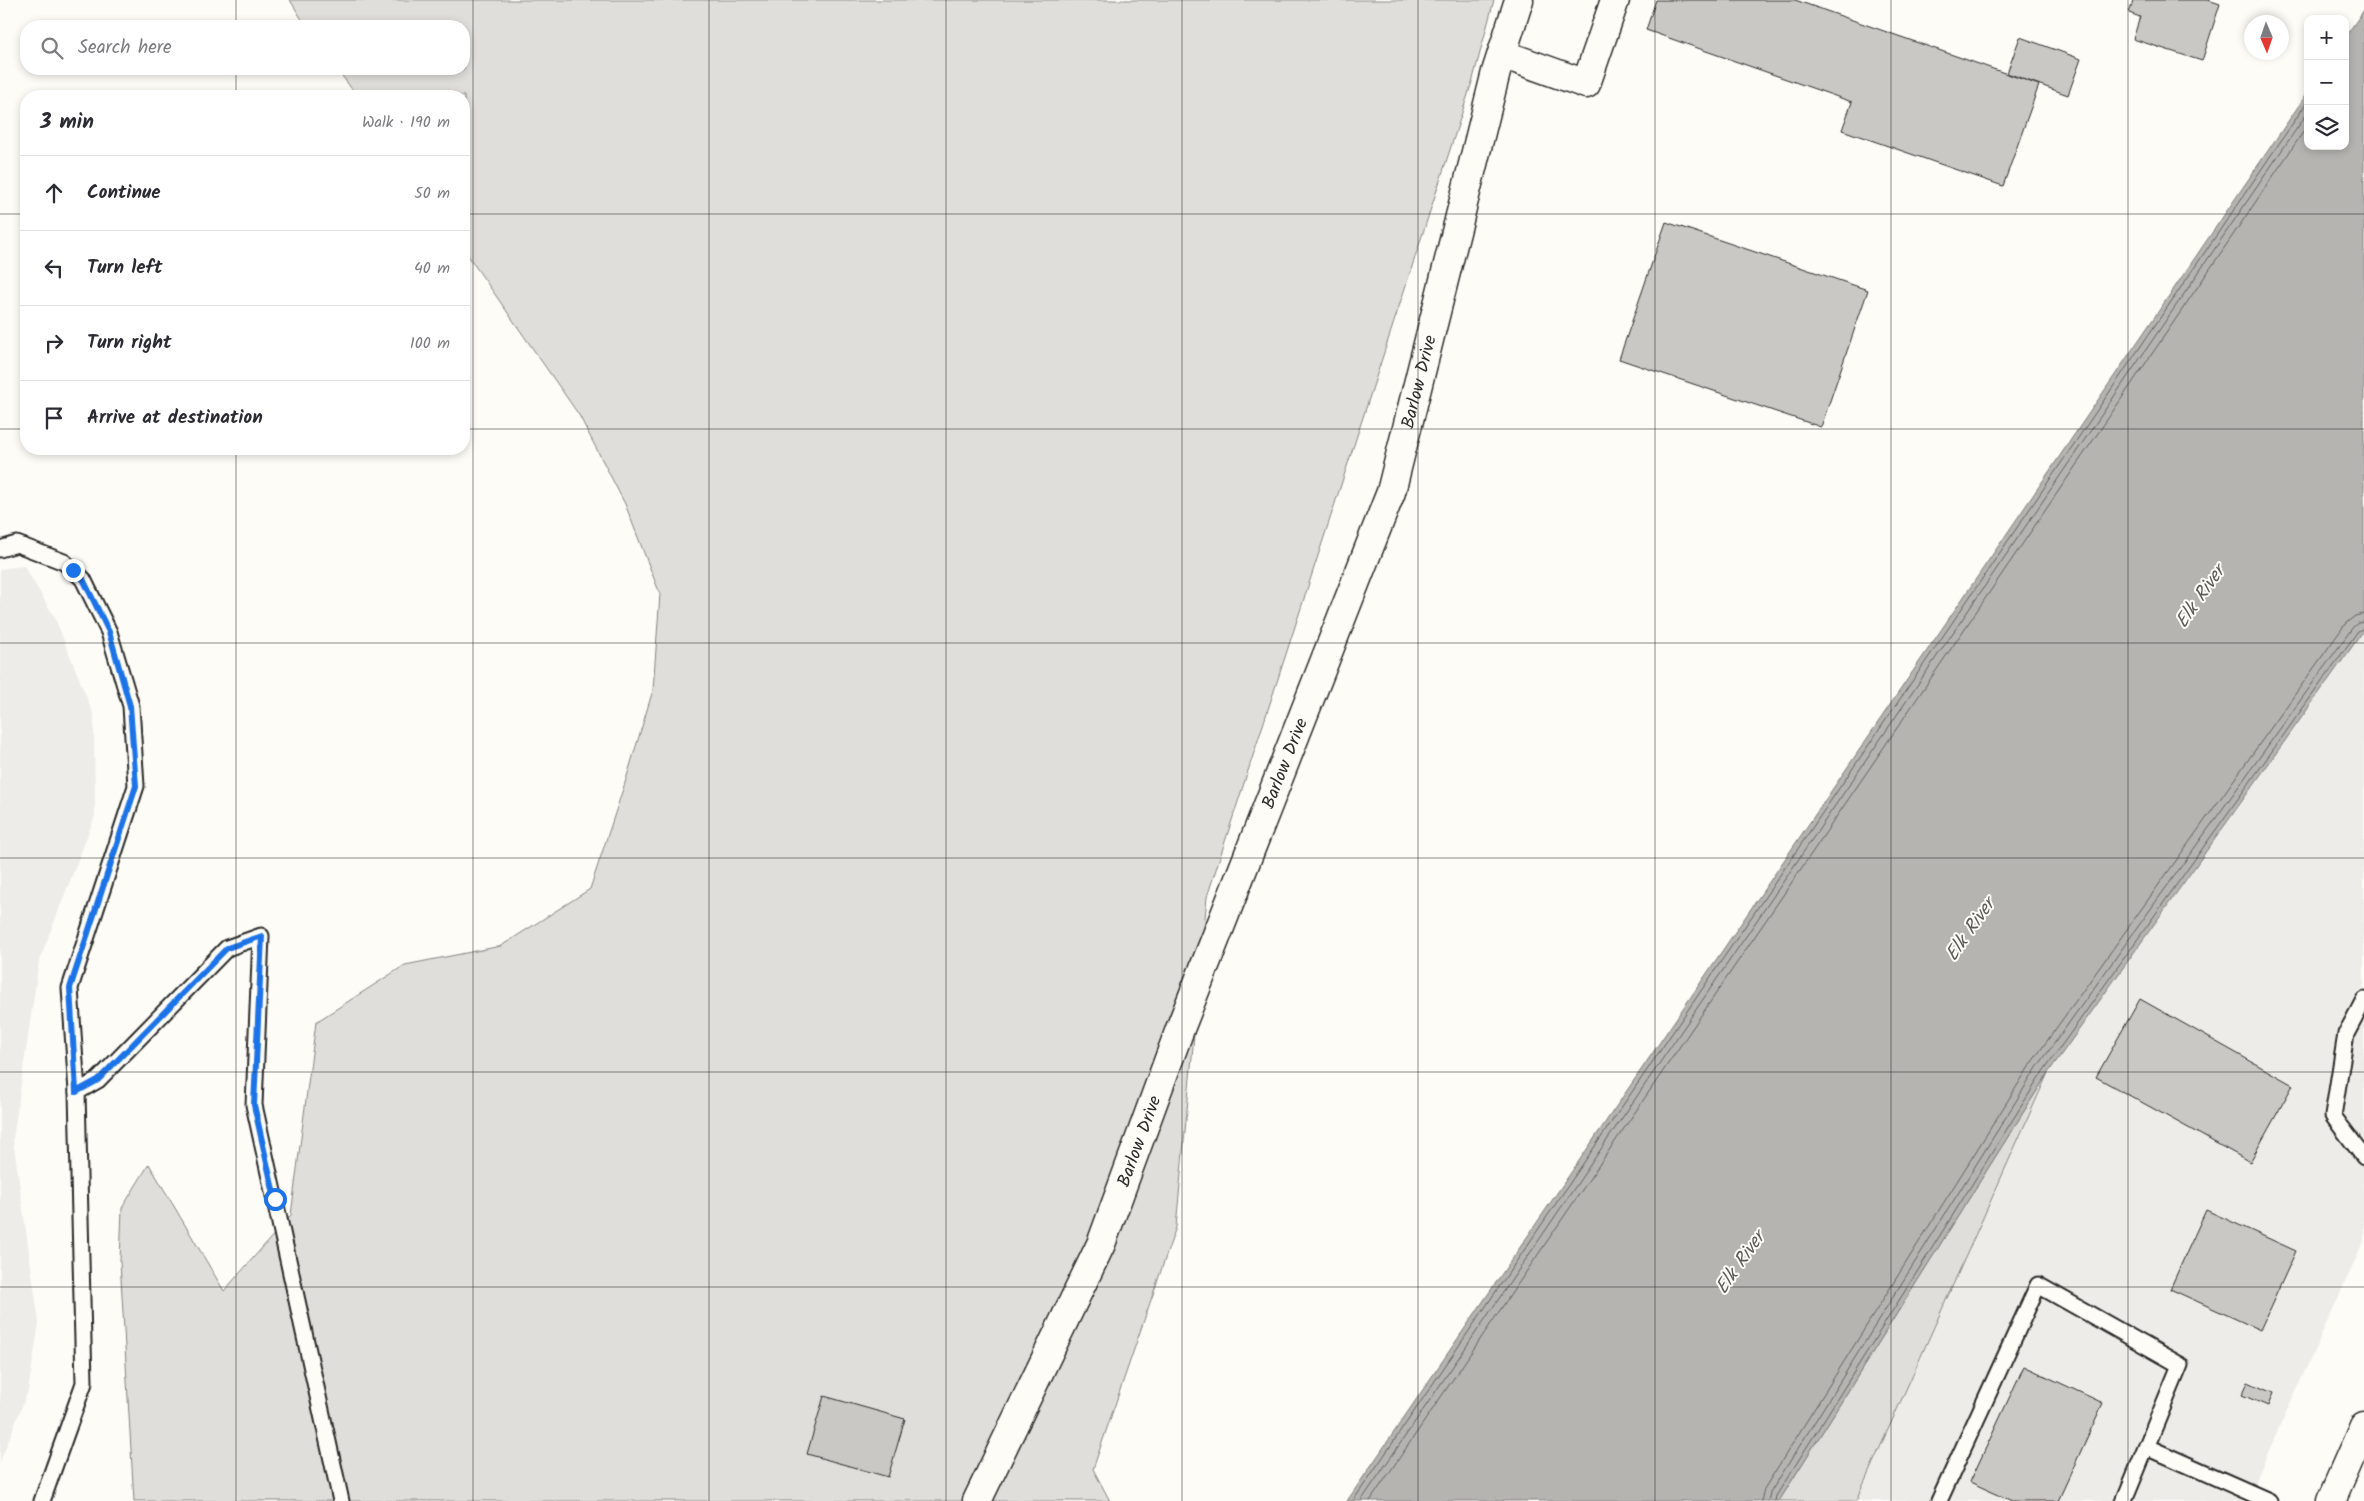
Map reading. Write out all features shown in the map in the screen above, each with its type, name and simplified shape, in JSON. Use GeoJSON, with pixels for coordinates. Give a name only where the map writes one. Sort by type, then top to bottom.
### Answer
{"type":"FeatureCollection","features":[{"type":"Feature","properties":{"kind":"street","name":"Barlow Drive"},"geometry":{"type":"LineString","coordinates":[[977,1501],[1101,1244],[1180,1029],[1391,492],[1502,54],[1519,0]]}},
{"type":"Feature","properties":{"kind":"street"},"geometry":{"type":"LineString","coordinates":[[1502,54],[1586,84],[1615,0]]}},
{"type":"Feature","properties":{"kind":"street"},"geometry":{"type":"LineString","coordinates":[[2332,1501],[2364,1426]]}},
{"type":"Feature","properties":{"kind":"lane"},"geometry":{"type":"LineString","coordinates":[[0,549],[17,544],[64,562],[83,579],[109,632],[130,706],[136,786],[70,988],[76,1092],[84,1383],[42,1501]]}},
{"type":"Feature","properties":{"kind":"lane"},"geometry":{"type":"LineString","coordinates":[[76,1092],[98,1080],[227,948],[262,936],[254,1105],[341,1501]]}},
{"type":"Feature","properties":{"kind":"lane"},"geometry":{"type":"LineString","coordinates":[[2364,1000],[2346,1034],[2333,1116],[2364,1157]]}},
{"type":"Feature","properties":{"kind":"lane"},"geometry":{"type":"LineString","coordinates":[[1939,1501],[2038,1285],[2180,1365],[2124,1501]]}},
{"type":"Feature","properties":{"kind":"lane"},"geometry":{"type":"LineString","coordinates":[[2147,1447],[2269,1501]]}},
{"type":"Feature","properties":{"kind":"shaded area"},"geometry":{"type":"Polygon","coordinates":[[[290,0],[1494,0],[1473,79],[1207,897],[1176,1227],[1093,1469],[1110,1501],[134,1501],[120,1261],[122,1208],[149,1164],[224,1291],[291,1215],[316,1022],[405,965],[501,946],[590,889],[653,690],[660,594],[625,504],[579,415],[470,259],[470,90],[353,90],[341,75],[470,75],[470,20],[302,20],[290,0]]]}},
{"type":"Feature","properties":{"kind":"shaded area"},"geometry":{"type":"Polygon","coordinates":[[[24,566],[55,618],[94,716],[95,816],[39,961],[13,1139],[39,1323],[28,1391],[0,1462],[0,569],[24,566]]]}},
{"type":"Feature","properties":{"kind":"shaded area"},"geometry":{"type":"Polygon","coordinates":[[[2364,630],[2364,1241],[2246,1501],[1856,1501],[2048,1073],[2364,630]]]}},
{"type":"Feature","properties":{"kind":"shaded area"},"geometry":{"type":"Polygon","coordinates":[[[2048,1073],[1856,1501],[1779,1501],[2048,1073]]]}},
{"type":"Feature","properties":{"kind":"water","name":"Elk River"},"geometry":{"type":"Polygon","coordinates":[[[2364,10],[2364,630],[2048,1073],[1779,1501],[1347,1501],[2304,98],[2304,150],[2349,150],[2349,31],[2364,10]]]}},
{"type":"Feature","properties":{"kind":"building"},"geometry":{"type":"Polygon","coordinates":[[[1656,0],[1795,0],[2039,85],[2003,186],[1842,130],[1852,102],[1646,30],[1656,0]]]}},
{"type":"Feature","properties":{"kind":"building"},"geometry":{"type":"Polygon","coordinates":[[[2133,0],[2208,0],[2220,4],[2202,61],[2133,39],[2140,17],[2129,13],[2133,0]]]}},
{"type":"Feature","properties":{"kind":"building"},"geometry":{"type":"Polygon","coordinates":[[[2020,37],[2081,59],[2068,95],[2007,73],[2020,37]]]}},
{"type":"Feature","properties":{"kind":"building"},"geometry":{"type":"Polygon","coordinates":[[[1666,222],[1868,290],[1821,427],[1619,359],[1666,222]]]}},
{"type":"Feature","properties":{"kind":"building"},"geometry":{"type":"Polygon","coordinates":[[[2140,999],[2293,1085],[2250,1162],[2096,1077],[2140,999]]]}},
{"type":"Feature","properties":{"kind":"building"},"geometry":{"type":"Polygon","coordinates":[[[2206,1210],[2296,1251],[2260,1330],[2170,1289],[2206,1210]]]}},
{"type":"Feature","properties":{"kind":"building"},"geometry":{"type":"Polygon","coordinates":[[[2024,1366],[2103,1403],[2058,1501],[2012,1501],[1970,1482],[2024,1366]]]}},
{"type":"Feature","properties":{"kind":"building"},"geometry":{"type":"Polygon","coordinates":[[[2248,1382],[2273,1393],[2268,1406],[2242,1395],[2248,1382]]]}},
{"type":"Feature","properties":{"kind":"building"},"geometry":{"type":"Polygon","coordinates":[[[824,1396],[905,1419],[888,1477],[807,1454],[824,1396]]]}},
{"type":"Feature","properties":{"kind":"route"},"geometry":{"type":"LineString","coordinates":[[73,570],[83,579],[109,632],[130,706],[136,786],[70,988],[76,1092],[98,1080],[227,948],[262,936],[254,1105],[275,1199]]}}]}
